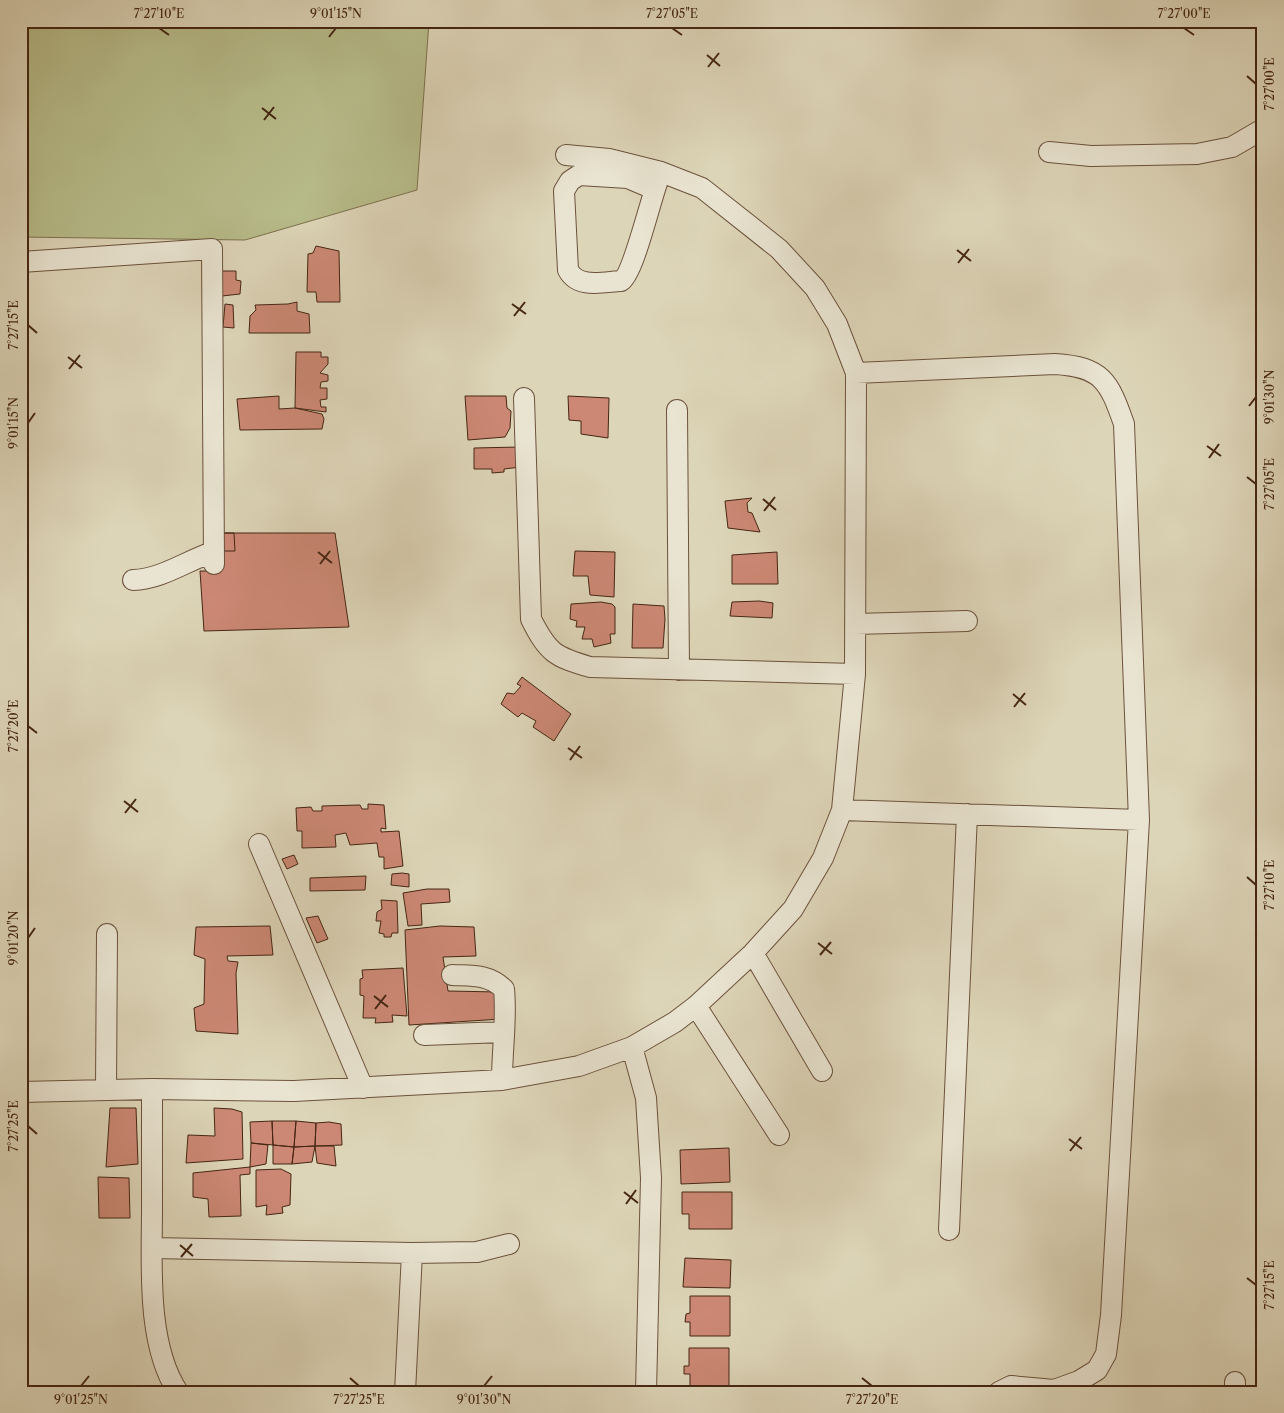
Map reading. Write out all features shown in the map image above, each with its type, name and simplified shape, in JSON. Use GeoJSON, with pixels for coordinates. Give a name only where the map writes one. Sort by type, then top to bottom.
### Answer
{"type":"FeatureCollection","features":[{"type":"Feature","properties":{"kind":"street"},"geometry":{"type":"LineString","coordinates":[[1048,152],[1091,156],[1197,154],[1232,147],[1263,129]]}},
{"type":"Feature","properties":{"kind":"street"},"geometry":{"type":"LineString","coordinates":[[566,155],[609,159],[657,180]]}},
{"type":"Feature","properties":{"kind":"street"},"geometry":{"type":"LineString","coordinates":[[21,1092],[152,1089],[294,1091],[363,1088],[502,1080],[579,1066],[632,1047],[675,1022],[696,1006],[752,953],[793,909],[823,858],[842,810],[855,674],[856,372],[837,324],[814,288],[779,249],[702,188],[657,180],[579,175],[570,181],[564,191],[568,270],[576,280],[583,282],[625,279],[632,265],[657,180]]}},
{"type":"Feature","properties":{"kind":"street"},"geometry":{"type":"LineString","coordinates":[[21,262],[212,248],[214,558],[193,559],[149,580],[133,580]]}},
{"type":"Feature","properties":{"kind":"street"},"geometry":{"type":"LineString","coordinates":[[856,372],[1055,364],[1080,366],[1099,376],[1114,394],[1124,424],[1139,820],[1111,1314],[1106,1354],[1097,1370],[1079,1381],[1054,1390],[1011,1386],[999,1392]]}},
{"type":"Feature","properties":{"kind":"street"},"geometry":{"type":"LineString","coordinates":[[524,398],[531,620],[542,642],[560,658],[590,667],[855,674]]}},
{"type":"Feature","properties":{"kind":"street"},"geometry":{"type":"LineString","coordinates":[[677,410],[679,670]]}},
{"type":"Feature","properties":{"kind":"street"},"geometry":{"type":"LineString","coordinates":[[855,624],[967,621]]}},
{"type":"Feature","properties":{"kind":"street"},"geometry":{"type":"LineString","coordinates":[[842,810],[1139,820]]}},
{"type":"Feature","properties":{"kind":"street"},"geometry":{"type":"LineString","coordinates":[[949,1230],[966,814]]}},
{"type":"Feature","properties":{"kind":"street"},"geometry":{"type":"LineString","coordinates":[[259,844],[363,1088]]}},
{"type":"Feature","properties":{"kind":"street"},"geometry":{"type":"LineString","coordinates":[[106,1090],[107,934]]}},
{"type":"Feature","properties":{"kind":"street"},"geometry":{"type":"LineString","coordinates":[[752,953],[822,1071]]}},
{"type":"Feature","properties":{"kind":"street"},"geometry":{"type":"LineString","coordinates":[[452,975],[480,976],[494,980],[504,989],[506,1011],[503,1032],[502,1080]]}},
{"type":"Feature","properties":{"kind":"street"},"geometry":{"type":"LineString","coordinates":[[696,1006],[779,1135]]}},
{"type":"Feature","properties":{"kind":"street"},"geometry":{"type":"LineString","coordinates":[[424,1035],[503,1032]]}},
{"type":"Feature","properties":{"kind":"street"},"geometry":{"type":"LineString","coordinates":[[632,1047],[646,1098],[651,1178],[646,1392]]}},
{"type":"Feature","properties":{"kind":"street"},"geometry":{"type":"LineString","coordinates":[[152,1089],[152,1248],[155,1318],[162,1355],[178,1392]]}},
{"type":"Feature","properties":{"kind":"street"},"geometry":{"type":"LineString","coordinates":[[152,1248],[412,1253],[478,1252],[509,1244]]}},
{"type":"Feature","properties":{"kind":"street"},"geometry":{"type":"LineString","coordinates":[[405,1392],[412,1253]]}},
{"type":"Feature","properties":{"kind":"green space"},"geometry":{"type":"Polygon","coordinates":[[[22,21],[429,21],[417,190],[245,240],[21,237],[22,21]]]}},
{"type":"Feature","properties":{"kind":"building"},"geometry":{"type":"Polygon","coordinates":[[[316,246],[339,251],[340,302],[317,302],[316,292],[307,292],[308,254],[313,253],[316,246]]]}},
{"type":"Feature","properties":{"kind":"building"},"geometry":{"type":"Polygon","coordinates":[[[222,271],[236,271],[236,280],[241,281],[240,294],[222,296],[222,271]]]}},
{"type":"Feature","properties":{"kind":"building"},"geometry":{"type":"Polygon","coordinates":[[[297,302],[297,311],[309,314],[310,333],[249,333],[250,316],[256,310],[255,305],[297,302]]]}},
{"type":"Feature","properties":{"kind":"building"},"geometry":{"type":"Polygon","coordinates":[[[225,304],[233,305],[234,328],[223,327],[225,304]]]}},
{"type":"Feature","properties":{"kind":"building"},"geometry":{"type":"Polygon","coordinates":[[[296,352],[321,352],[321,357],[328,357],[328,364],[320,373],[328,375],[328,381],[321,382],[320,388],[327,388],[327,399],[320,400],[321,407],[326,407],[326,412],[295,408],[296,352]]]}},
{"type":"Feature","properties":{"kind":"building"},"geometry":{"type":"Polygon","coordinates":[[[279,396],[279,409],[295,408],[322,414],[324,419],[322,429],[240,430],[237,399],[279,396]]]}},
{"type":"Feature","properties":{"kind":"building"},"geometry":{"type":"Polygon","coordinates":[[[465,396],[506,396],[507,408],[511,411],[510,428],[505,437],[468,440],[465,396]]]}},
{"type":"Feature","properties":{"kind":"building"},"geometry":{"type":"Polygon","coordinates":[[[568,396],[609,398],[608,438],[581,434],[581,421],[569,420],[568,396]]]}},
{"type":"Feature","properties":{"kind":"building"},"geometry":{"type":"Polygon","coordinates":[[[520,447],[521,467],[492,473],[492,469],[474,469],[474,448],[520,447]]]}},
{"type":"Feature","properties":{"kind":"building"},"geometry":{"type":"Polygon","coordinates":[[[752,498],[747,503],[748,512],[752,513],[760,532],[728,528],[725,501],[752,498]]]}},
{"type":"Feature","properties":{"kind":"building"},"geometry":{"type":"Polygon","coordinates":[[[219,533],[335,533],[349,627],[204,631],[200,571],[219,571],[219,533]]]}},
{"type":"Feature","properties":{"kind":"building"},"geometry":{"type":"Polygon","coordinates":[[[219,533],[234,533],[235,551],[219,551],[219,533]]]}},
{"type":"Feature","properties":{"kind":"building"},"geometry":{"type":"Polygon","coordinates":[[[575,551],[615,552],[614,597],[590,595],[588,576],[573,576],[575,551]]]}},
{"type":"Feature","properties":{"kind":"building"},"geometry":{"type":"Polygon","coordinates":[[[777,552],[778,584],[732,584],[732,555],[777,552]]]}},
{"type":"Feature","properties":{"kind":"building"},"geometry":{"type":"Polygon","coordinates":[[[759,601],[773,603],[772,618],[730,616],[732,602],[759,601]]]}},
{"type":"Feature","properties":{"kind":"building"},"geometry":{"type":"Polygon","coordinates":[[[601,602],[612,604],[615,607],[615,634],[610,634],[611,643],[594,647],[592,639],[582,639],[585,627],[576,627],[577,621],[570,619],[571,604],[601,602]]]}},
{"type":"Feature","properties":{"kind":"building"},"geometry":{"type":"Polygon","coordinates":[[[633,604],[664,606],[663,648],[632,648],[633,604]]]}},
{"type":"Feature","properties":{"kind":"building"},"geometry":{"type":"Polygon","coordinates":[[[522,677],[571,714],[554,741],[533,727],[536,721],[522,713],[518,717],[501,704],[507,693],[514,694],[521,686],[517,684],[522,677]]]}},
{"type":"Feature","properties":{"kind":"building"},"geometry":{"type":"Polygon","coordinates":[[[368,804],[384,805],[386,829],[381,828],[381,832],[399,831],[403,866],[384,869],[384,857],[379,857],[377,843],[350,845],[346,833],[335,835],[336,847],[302,848],[302,831],[297,831],[296,808],[311,807],[313,811],[322,811],[322,806],[360,805],[362,809],[368,809],[368,804]]]}},
{"type":"Feature","properties":{"kind":"building"},"geometry":{"type":"Polygon","coordinates":[[[294,855],[298,864],[287,869],[282,859],[294,855]]]}},
{"type":"Feature","properties":{"kind":"building"},"geometry":{"type":"Polygon","coordinates":[[[392,874],[409,874],[409,887],[391,885],[392,874]]]}},
{"type":"Feature","properties":{"kind":"building"},"geometry":{"type":"Polygon","coordinates":[[[366,876],[365,890],[310,891],[310,878],[366,876]]]}},
{"type":"Feature","properties":{"kind":"building"},"geometry":{"type":"Polygon","coordinates":[[[427,889],[449,889],[450,902],[421,904],[422,925],[408,926],[403,893],[427,889]]]}},
{"type":"Feature","properties":{"kind":"building"},"geometry":{"type":"Polygon","coordinates":[[[381,900],[397,901],[398,933],[392,933],[391,937],[384,937],[384,934],[379,933],[381,921],[376,921],[377,912],[382,909],[381,900]]]}},
{"type":"Feature","properties":{"kind":"building"},"geometry":{"type":"Polygon","coordinates":[[[318,916],[328,939],[317,943],[306,918],[318,916]]]}},
{"type":"Feature","properties":{"kind":"building"},"geometry":{"type":"Polygon","coordinates":[[[270,926],[273,955],[227,956],[228,961],[238,962],[236,973],[238,1034],[196,1031],[194,1008],[204,1004],[205,959],[194,955],[196,927],[270,926]]]}},
{"type":"Feature","properties":{"kind":"building"},"geometry":{"type":"Polygon","coordinates":[[[440,926],[474,927],[476,956],[443,957],[448,991],[498,992],[501,1019],[409,1025],[405,930],[440,926]]]}},
{"type":"Feature","properties":{"kind":"building"},"geometry":{"type":"Polygon","coordinates":[[[403,968],[407,1016],[392,1015],[393,1022],[375,1023],[376,1018],[363,1018],[364,996],[360,995],[360,979],[363,978],[362,970],[403,968]]]}},
{"type":"Feature","properties":{"kind":"building"},"geometry":{"type":"Polygon","coordinates":[[[110,1108],[136,1108],[138,1164],[106,1167],[110,1108]]]}},
{"type":"Feature","properties":{"kind":"building"},"geometry":{"type":"Polygon","coordinates":[[[214,1108],[232,1109],[242,1112],[243,1159],[186,1163],[188,1135],[215,1136],[214,1108]]]}},
{"type":"Feature","properties":{"kind":"building"},"geometry":{"type":"Polygon","coordinates":[[[272,1121],[296,1121],[294,1147],[273,1145],[272,1121]]]}},
{"type":"Feature","properties":{"kind":"building"},"geometry":{"type":"Polygon","coordinates":[[[272,1121],[273,1145],[251,1143],[250,1122],[272,1121]]]}},
{"type":"Feature","properties":{"kind":"building"},"geometry":{"type":"Polygon","coordinates":[[[296,1121],[316,1123],[315,1146],[294,1147],[296,1121]]]}},
{"type":"Feature","properties":{"kind":"building"},"geometry":{"type":"Polygon","coordinates":[[[329,1122],[341,1124],[342,1145],[315,1146],[316,1123],[329,1122]]]}},
{"type":"Feature","properties":{"kind":"building"},"geometry":{"type":"Polygon","coordinates":[[[251,1143],[268,1145],[266,1164],[250,1167],[251,1143]]]}},
{"type":"Feature","properties":{"kind":"building"},"geometry":{"type":"Polygon","coordinates":[[[273,1145],[294,1147],[292,1164],[273,1164],[273,1145]]]}},
{"type":"Feature","properties":{"kind":"building"},"geometry":{"type":"Polygon","coordinates":[[[315,1146],[334,1146],[336,1166],[317,1163],[315,1146]]]}},
{"type":"Feature","properties":{"kind":"building"},"geometry":{"type":"Polygon","coordinates":[[[315,1146],[312,1162],[292,1164],[294,1147],[315,1146]]]}},
{"type":"Feature","properties":{"kind":"building"},"geometry":{"type":"Polygon","coordinates":[[[729,1148],[730,1182],[681,1184],[680,1150],[729,1148]]]}},
{"type":"Feature","properties":{"kind":"building"},"geometry":{"type":"Polygon","coordinates":[[[250,1167],[250,1174],[240,1175],[241,1216],[209,1217],[208,1199],[193,1197],[193,1173],[250,1167]]]}},
{"type":"Feature","properties":{"kind":"building"},"geometry":{"type":"Polygon","coordinates":[[[281,1169],[291,1174],[290,1205],[282,1207],[283,1213],[266,1215],[267,1205],[256,1207],[256,1170],[281,1169]]]}},
{"type":"Feature","properties":{"kind":"building"},"geometry":{"type":"Polygon","coordinates":[[[98,1177],[129,1178],[130,1218],[99,1218],[98,1177]]]}},
{"type":"Feature","properties":{"kind":"building"},"geometry":{"type":"Polygon","coordinates":[[[682,1192],[732,1192],[732,1229],[689,1229],[689,1214],[682,1214],[682,1192]]]}},
{"type":"Feature","properties":{"kind":"building"},"geometry":{"type":"Polygon","coordinates":[[[685,1258],[731,1260],[730,1288],[683,1287],[685,1258]]]}},
{"type":"Feature","properties":{"kind":"building"},"geometry":{"type":"Polygon","coordinates":[[[690,1296],[730,1296],[730,1336],[690,1336],[690,1322],[685,1322],[686,1314],[690,1313],[690,1296]]]}},
{"type":"Feature","properties":{"kind":"building"},"geometry":{"type":"Polygon","coordinates":[[[689,1348],[729,1348],[729,1389],[690,1389],[690,1374],[684,1374],[684,1366],[689,1366],[689,1348]]]}}]}
